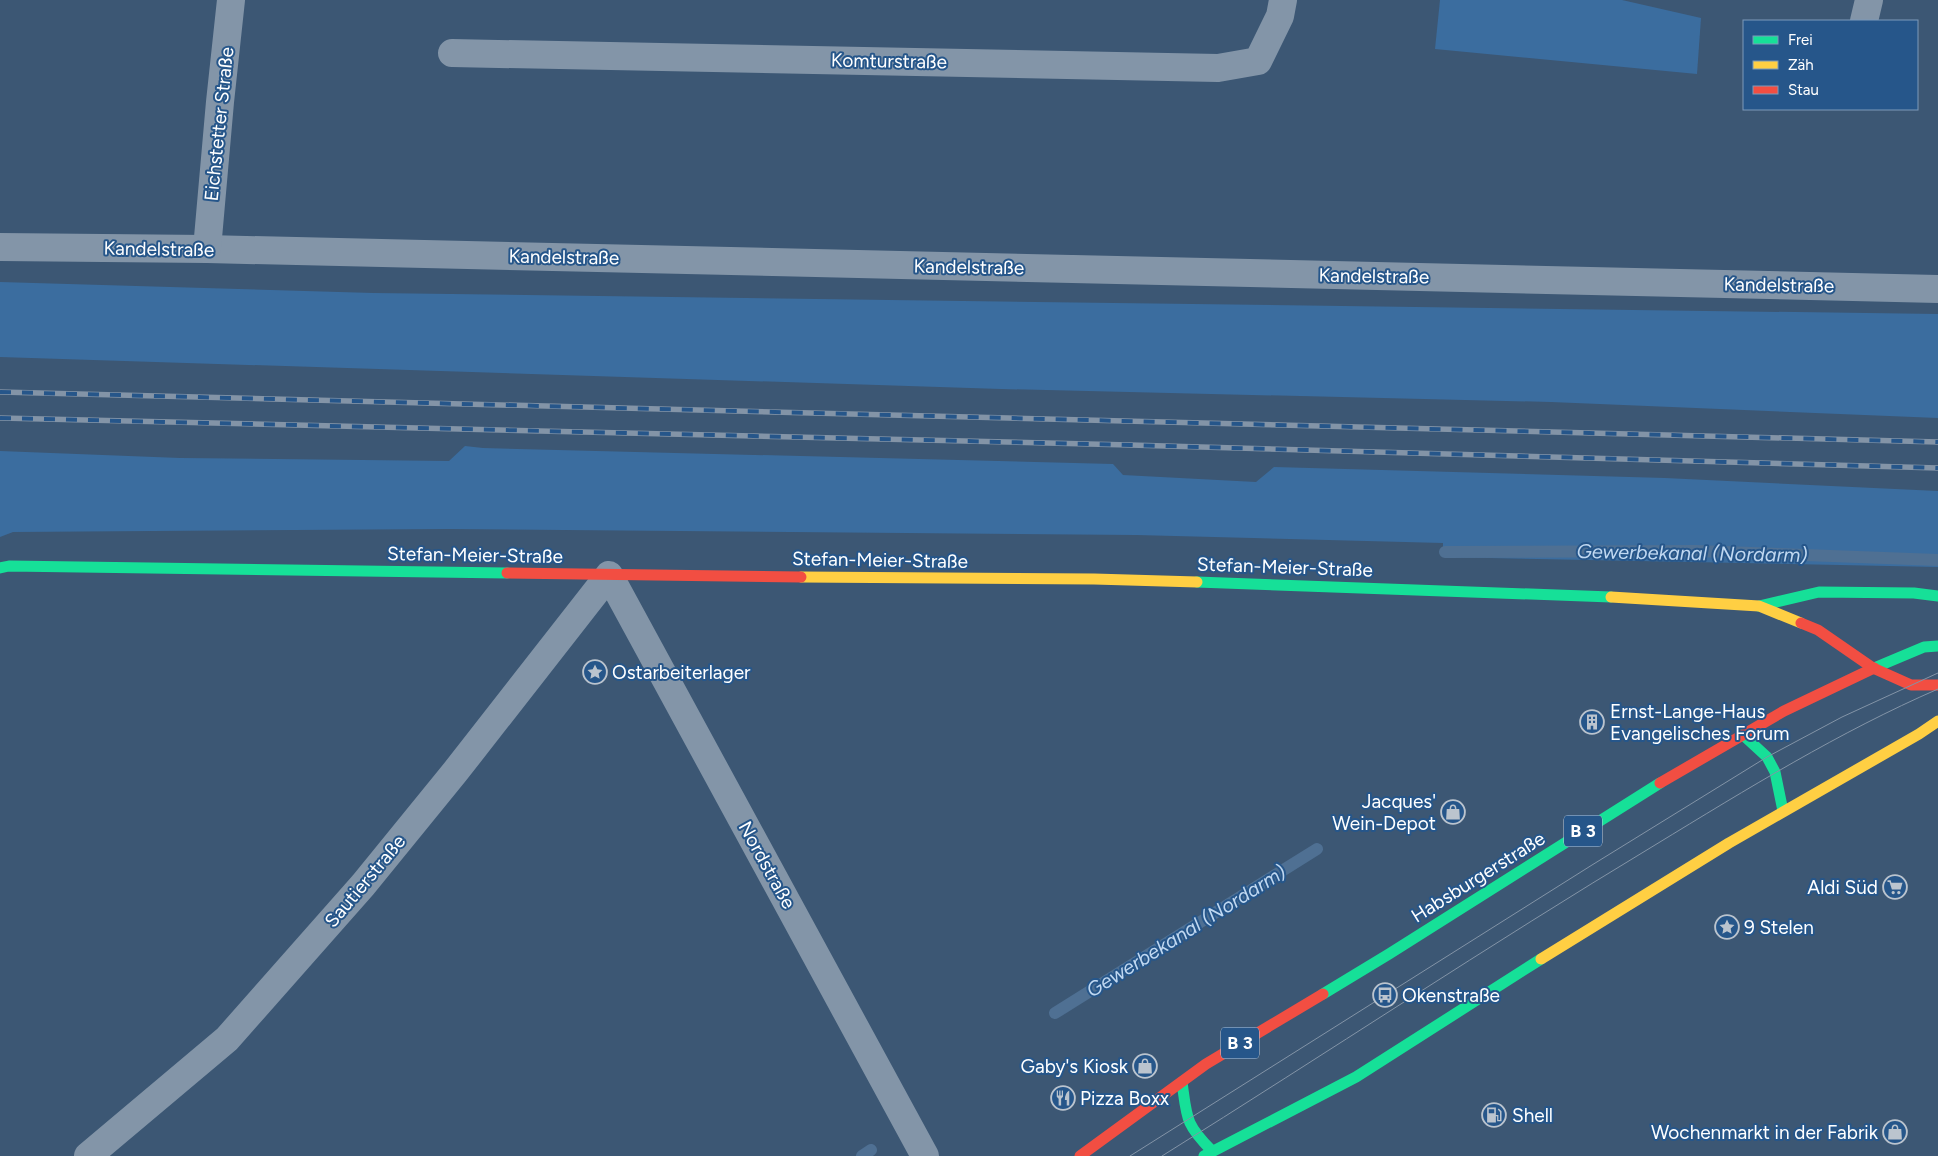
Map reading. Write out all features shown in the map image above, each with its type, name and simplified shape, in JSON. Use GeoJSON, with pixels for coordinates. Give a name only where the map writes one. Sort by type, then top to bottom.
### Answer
{"type":"FeatureCollection","features":[{"type":"Feature","properties":{"kind":"main road","name":"Stefan-Meier-Straße"},"geometry":{"type":"LineString","coordinates":[[0,568],[9,566],[1124,580],[1476,591],[1759,606],[1819,592],[1914,593],[1938,596]]}},
{"type":"Feature","properties":{"kind":"main road","name":"Stefan-Meier-Straße"},"geometry":{"type":"LineString","coordinates":[[1759,606],[1818,630],[1873,668],[1912,685],[1938,685]]}},
{"type":"Feature","properties":{"kind":"main road","name":"Habsburgerstraße"},"geometry":{"type":"LineString","coordinates":[[1080,1156],[1206,1064],[1389,954],[1638,795],[1784,711],[1873,668],[1924,647],[1938,646]]}},
{"type":"Feature","properties":{"kind":"main road"},"geometry":{"type":"LineString","coordinates":[[1182,1082],[1187,1120],[1208,1154],[1356,1077],[1504,982],[1783,811],[1919,734],[1938,721]]}},
{"type":"Feature","properties":{"kind":"main road"},"geometry":{"type":"LineString","coordinates":[[1742,734],[1767,758],[1775,772],[1783,811]]}},
{"type":"Feature","properties":{"kind":"street","name":"Eichstetter Straße"},"geometry":{"type":"LineString","coordinates":[[207,249],[231,0]]}},
{"type":"Feature","properties":{"kind":"street","name":"Komturstraße"},"geometry":{"type":"LineString","coordinates":[[452,53],[1218,68],[1258,61],[1280,16],[1283,0]]}},
{"type":"Feature","properties":{"kind":"street"},"geometry":{"type":"LineString","coordinates":[[1864,20],[1869,0]]}},
{"type":"Feature","properties":{"kind":"street","name":"Kandelstraße"},"geometry":{"type":"LineString","coordinates":[[0,247],[207,249],[1938,289]]}},
{"type":"Feature","properties":{"kind":"street","name":"Sautierstraße"},"geometry":{"type":"LineString","coordinates":[[88,1156],[227,1039],[369,878],[455,772],[609,575]]}},
{"type":"Feature","properties":{"kind":"street","name":"Nordstraße"},"geometry":{"type":"LineString","coordinates":[[609,575],[925,1156]]}},
{"type":"Feature","properties":{"kind":"shaded area"},"geometry":{"type":"Polygon","coordinates":[[[1440,0],[1622,0],[1701,18],[1697,74],[1435,49],[1440,0]]]}},
{"type":"Feature","properties":{"kind":"shaded area"},"geometry":{"type":"Polygon","coordinates":[[[0,282],[373,293],[1938,314],[1938,418],[1551,402],[1001,389],[0,357],[0,282]]]}},
{"type":"Feature","properties":{"kind":"shaded area"},"geometry":{"type":"Polygon","coordinates":[[[465,446],[1113,464],[1123,475],[1256,482],[1274,467],[1665,478],[1938,491],[1938,567],[1443,557],[1443,543],[1136,535],[449,529],[13,532],[0,537],[0,451],[180,458],[449,461],[465,446]]]}},
{"type":"Feature","properties":{"kind":"waterway","name":"Gewerbekanal (Nordarm)"},"geometry":{"type":"LineString","coordinates":[[1445,552],[1696,551],[1938,560]]}},
{"type":"Feature","properties":{"kind":"waterway","name":"Gewerbekanal (Nordarm)"},"geometry":{"type":"LineString","coordinates":[[1055,1013],[1317,849]]}},
{"type":"Feature","properties":{"kind":"waterway","name":"Gewerbekanal (Nordarm)"},"geometry":{"type":"LineString","coordinates":[[862,1156],[871,1150]]}},
{"type":"Feature","properties":{"kind":"tram line"},"geometry":{"type":"LineString","coordinates":[[1130,1156],[1767,757],[1842,717],[1938,673]]}},
{"type":"Feature","properties":{"kind":"tram line"},"geometry":{"type":"LineString","coordinates":[[1162,1156],[1531,921],[1724,803],[1829,742],[1938,689]]}},
{"type":"Feature","properties":{"kind":"railway"},"geometry":{"type":"LineString","coordinates":[[0,392],[1938,442]]}},
{"type":"Feature","properties":{"kind":"railway"},"geometry":{"type":"LineString","coordinates":[[0,418],[1130,445],[1938,468]]}},
{"type":"Feature","properties":{"kind":"traffic: fast"},"geometry":{"type":"LineString","coordinates":[[0,568],[9,566],[507,573]]}},
{"type":"Feature","properties":{"kind":"traffic: fast"},"geometry":{"type":"LineString","coordinates":[[1197,582],[1611,597]]}},
{"type":"Feature","properties":{"kind":"traffic: fast"},"geometry":{"type":"LineString","coordinates":[[1759,606],[1819,592],[1914,593],[1938,596]]}},
{"type":"Feature","properties":{"kind":"traffic: fast"},"geometry":{"type":"LineString","coordinates":[[1874,668],[1924,647],[1938,646]]}},
{"type":"Feature","properties":{"kind":"traffic: fast"},"geometry":{"type":"LineString","coordinates":[[1742,734],[1767,757],[1775,772],[1783,811]]}},
{"type":"Feature","properties":{"kind":"traffic: fast"},"geometry":{"type":"LineString","coordinates":[[1323,994],[1660,783]]}},
{"type":"Feature","properties":{"kind":"traffic: fast"},"geometry":{"type":"LineString","coordinates":[[1204,1156],[1356,1077],[1541,959]]}},
{"type":"Feature","properties":{"kind":"traffic: fast"},"geometry":{"type":"LineString","coordinates":[[1182,1082],[1185,1104],[1192,1127],[1212,1151]]}},
{"type":"Feature","properties":{"kind":"traffic: slow"},"geometry":{"type":"LineString","coordinates":[[801,577],[1094,579],[1197,582]]}},
{"type":"Feature","properties":{"kind":"traffic: slow"},"geometry":{"type":"LineString","coordinates":[[1611,597],[1759,606],[1801,623]]}},
{"type":"Feature","properties":{"kind":"traffic: slow"},"geometry":{"type":"LineString","coordinates":[[1541,959],[1729,843],[1919,734],[1938,721]]}},
{"type":"Feature","properties":{"kind":"traffic: jam"},"geometry":{"type":"LineString","coordinates":[[507,573],[801,577]]}},
{"type":"Feature","properties":{"kind":"traffic: jam"},"geometry":{"type":"LineString","coordinates":[[1801,623],[1818,630],[1873,668],[1911,685],[1938,685]]}},
{"type":"Feature","properties":{"kind":"traffic: jam"},"geometry":{"type":"LineString","coordinates":[[1660,783],[1784,711],[1874,668]]}},
{"type":"Feature","properties":{"kind":"traffic: jam"},"geometry":{"type":"LineString","coordinates":[[1080,1156],[1206,1064],[1323,994]]}},
{"type":"Feature","properties":{"kind":"place","name":"Ostarbeiterlager"},"geometry":{"type":"Point","coordinates":[595,672]}},
{"type":"Feature","properties":{"kind":"place","name":"Ernst-Lange-Haus Evangelisches Forum"},"geometry":{"type":"Point","coordinates":[1592,722]}},
{"type":"Feature","properties":{"kind":"place","name":"Jacques' Wein-Depot"},"geometry":{"type":"Point","coordinates":[1453,812]}},
{"type":"Feature","properties":{"kind":"place","name":"Aldi Süd"},"geometry":{"type":"Point","coordinates":[1895,887]}},
{"type":"Feature","properties":{"kind":"place","name":"9 Stelen"},"geometry":{"type":"Point","coordinates":[1727,927]}},
{"type":"Feature","properties":{"kind":"place","name":"Okenstraße"},"geometry":{"type":"Point","coordinates":[1385,995]}},
{"type":"Feature","properties":{"kind":"place","name":"Gaby's Kiosk"},"geometry":{"type":"Point","coordinates":[1145,1066]}},
{"type":"Feature","properties":{"kind":"place","name":"Pizza Boxx"},"geometry":{"type":"Point","coordinates":[1063,1098]}},
{"type":"Feature","properties":{"kind":"place","name":"Shell"},"geometry":{"type":"Point","coordinates":[1494,1115]}},
{"type":"Feature","properties":{"kind":"place","name":"Wochenmarkt in der Fabrik"},"geometry":{"type":"Point","coordinates":[1895,1132]}}]}
